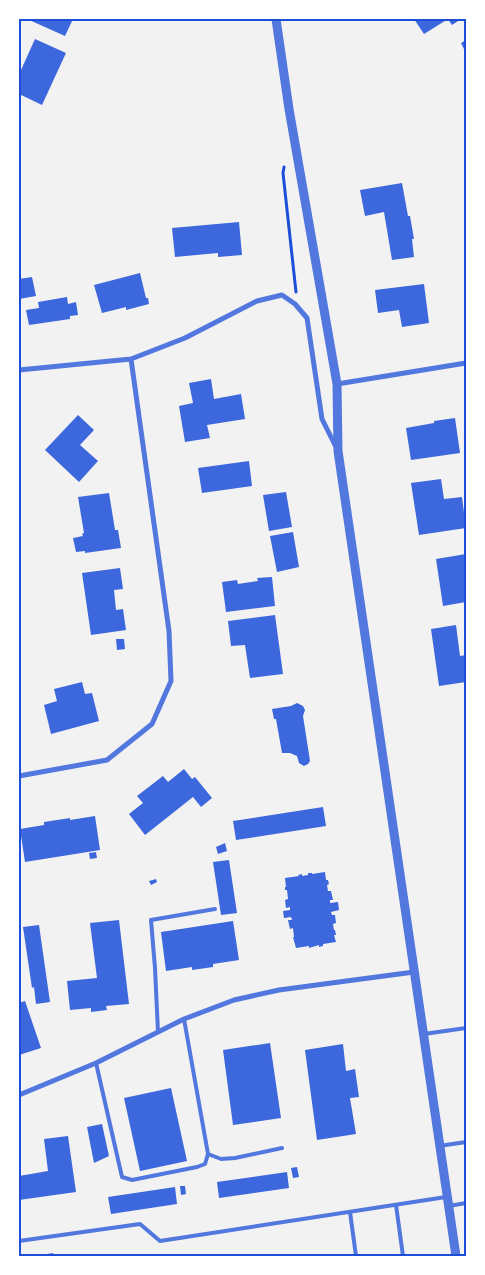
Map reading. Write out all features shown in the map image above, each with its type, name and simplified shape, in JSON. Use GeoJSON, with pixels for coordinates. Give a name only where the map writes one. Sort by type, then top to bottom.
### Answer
{"type":"FeatureCollection","features":[{"type":"Feature","properties":{"kind":"street"},"geometry":{"type":"LineString","coordinates":[[276,19],[337,384],[338,451],[456,1256]]}},
{"type":"Feature","properties":{"kind":"street"},"geometry":{"type":"LineString","coordinates":[[19,370],[131,359],[185,338],[257,301],[282,295],[295,304],[307,318],[322,419],[338,451]]}},
{"type":"Feature","properties":{"kind":"street"},"geometry":{"type":"LineString","coordinates":[[19,776],[107,760],[152,724],[171,682],[169,631],[131,359]]}},
{"type":"Feature","properties":{"kind":"street"},"geometry":{"type":"LineString","coordinates":[[337,384],[466,363]]}},
{"type":"Feature","properties":{"kind":"street"},"geometry":{"type":"LineString","coordinates":[[19,1095],[96,1063],[184,1019],[234,1000],[279,990],[414,972]]}},
{"type":"Feature","properties":{"kind":"lane"},"geometry":{"type":"LineString","coordinates":[[158,1032],[151,920],[215,909]]}},
{"type":"Feature","properties":{"kind":"lane"},"geometry":{"type":"LineString","coordinates":[[96,1063],[122,1176],[132,1180],[205,1164],[208,1154],[184,1019]]}},
{"type":"Feature","properties":{"kind":"lane"},"geometry":{"type":"LineString","coordinates":[[423,1034],[466,1028]]}},
{"type":"Feature","properties":{"kind":"lane"},"geometry":{"type":"LineString","coordinates":[[439,1146],[466,1142]]}},
{"type":"Feature","properties":{"kind":"lane"},"geometry":{"type":"LineString","coordinates":[[208,1154],[221,1159],[234,1158],[282,1148]]}},
{"type":"Feature","properties":{"kind":"lane"},"geometry":{"type":"LineString","coordinates":[[19,1241],[140,1224],[160,1241],[396,1205],[448,1201],[466,1203]]}},
{"type":"Feature","properties":{"kind":"lane"},"geometry":{"type":"LineString","coordinates":[[396,1205],[403,1256]]}},
{"type":"Feature","properties":{"kind":"lane"},"geometry":{"type":"LineString","coordinates":[[350,1212],[356,1256]]}},
{"type":"Feature","properties":{"kind":"path"},"geometry":{"type":"LineString","coordinates":[[284,164],[283,173],[296,289],[295,304]]}},
{"type":"Feature","properties":{"kind":"building"},"geometry":{"type":"Polygon","coordinates":[[[27,19],[73,19],[65,36],[27,19]]]}},
{"type":"Feature","properties":{"kind":"building"},"geometry":{"type":"Polygon","coordinates":[[[414,19],[448,19],[424,34],[414,19]]]}},
{"type":"Feature","properties":{"kind":"building"},"geometry":{"type":"Polygon","coordinates":[[[448,19],[461,19],[452,25],[448,19]]]}},
{"type":"Feature","properties":{"kind":"building"},"geometry":{"type":"Polygon","coordinates":[[[35,39],[66,53],[42,105],[19,94],[19,69],[21,70],[35,39]]]}},
{"type":"Feature","properties":{"kind":"building"},"geometry":{"type":"Polygon","coordinates":[[[466,40],[466,53],[461,43],[466,40]]]}},
{"type":"Feature","properties":{"kind":"building"},"geometry":{"type":"Polygon","coordinates":[[[402,183],[414,239],[412,239],[414,257],[392,260],[384,212],[365,216],[360,190],[402,183]]]}},
{"type":"Feature","properties":{"kind":"building"},"geometry":{"type":"Polygon","coordinates":[[[239,222],[242,255],[218,257],[218,253],[175,257],[172,228],[239,222]]]}},
{"type":"Feature","properties":{"kind":"building"},"geometry":{"type":"Polygon","coordinates":[[[140,273],[149,304],[126,310],[126,307],[102,313],[94,285],[140,273]]]}},
{"type":"Feature","properties":{"kind":"building"},"geometry":{"type":"Polygon","coordinates":[[[32,277],[36,296],[19,299],[19,279],[32,277]]]}},
{"type":"Feature","properties":{"kind":"building"},"geometry":{"type":"Polygon","coordinates":[[[424,284],[429,323],[402,327],[399,310],[378,313],[375,290],[424,284]]]}},
{"type":"Feature","properties":{"kind":"building"},"geometry":{"type":"Polygon","coordinates":[[[67,297],[68,304],[76,302],[78,315],[70,316],[70,319],[29,325],[26,310],[39,308],[38,302],[67,297]]]}},
{"type":"Feature","properties":{"kind":"building"},"geometry":{"type":"Polygon","coordinates":[[[211,379],[214,399],[241,394],[245,419],[207,425],[210,438],[185,442],[179,406],[193,403],[189,383],[211,379]]]}},
{"type":"Feature","properties":{"kind":"building"},"geometry":{"type":"Polygon","coordinates":[[[78,415],[94,430],[80,445],[98,461],[79,482],[45,450],[78,415]]]}},
{"type":"Feature","properties":{"kind":"building"},"geometry":{"type":"Polygon","coordinates":[[[455,418],[460,453],[411,460],[406,428],[455,418]]]}},
{"type":"Feature","properties":{"kind":"building"},"geometry":{"type":"Polygon","coordinates":[[[249,461],[252,486],[202,493],[198,468],[249,461]]]}},
{"type":"Feature","properties":{"kind":"building"},"geometry":{"type":"Polygon","coordinates":[[[441,479],[444,499],[462,497],[466,528],[419,535],[411,483],[441,479]]]}},
{"type":"Feature","properties":{"kind":"building"},"geometry":{"type":"Polygon","coordinates":[[[286,492],[292,527],[269,531],[263,495],[286,492]]]}},
{"type":"Feature","properties":{"kind":"building"},"geometry":{"type":"Polygon","coordinates":[[[109,493],[115,530],[118,530],[121,548],[85,553],[85,551],[76,552],[73,538],[83,536],[82,534],[84,533],[78,497],[109,493]]]}},
{"type":"Feature","properties":{"kind":"building"},"geometry":{"type":"Polygon","coordinates":[[[293,532],[299,567],[277,572],[270,536],[293,532]]]}},
{"type":"Feature","properties":{"kind":"building"},"geometry":{"type":"Polygon","coordinates":[[[466,554],[466,602],[443,606],[436,559],[466,554]]]}},
{"type":"Feature","properties":{"kind":"building"},"geometry":{"type":"Polygon","coordinates":[[[120,568],[123,589],[114,590],[116,610],[123,609],[126,630],[91,635],[82,573],[120,568]]]}},
{"type":"Feature","properties":{"kind":"building"},"geometry":{"type":"Polygon","coordinates":[[[272,577],[275,606],[226,612],[222,582],[237,580],[238,584],[258,581],[257,578],[272,577]]]}},
{"type":"Feature","properties":{"kind":"building"},"geometry":{"type":"Polygon","coordinates":[[[275,615],[283,674],[250,678],[245,645],[231,646],[228,621],[275,615]]]}},
{"type":"Feature","properties":{"kind":"building"},"geometry":{"type":"Polygon","coordinates":[[[456,625],[460,656],[466,655],[466,682],[439,686],[431,629],[456,625]]]}},
{"type":"Feature","properties":{"kind":"building"},"geometry":{"type":"Polygon","coordinates":[[[116,639],[124,639],[125,649],[117,650],[116,639]]]}},
{"type":"Feature","properties":{"kind":"building"},"geometry":{"type":"Polygon","coordinates":[[[82,682],[85,694],[92,693],[99,721],[51,734],[44,705],[57,701],[54,689],[82,682]]]}},
{"type":"Feature","properties":{"kind":"building"},"geometry":{"type":"Polygon","coordinates":[[[297,703],[303,706],[305,710],[303,716],[310,761],[304,766],[299,763],[297,756],[290,753],[282,753],[276,719],[274,719],[272,709],[291,706],[297,703]]]}},
{"type":"Feature","properties":{"kind":"building"},"geometry":{"type":"Polygon","coordinates":[[[184,769],[192,779],[195,777],[212,798],[201,807],[193,797],[145,835],[129,814],[143,803],[137,796],[163,776],[168,782],[184,769]]]}},
{"type":"Feature","properties":{"kind":"building"},"geometry":{"type":"Polygon","coordinates":[[[323,807],[326,826],[236,840],[233,821],[323,807]]]}},
{"type":"Feature","properties":{"kind":"building"},"geometry":{"type":"Polygon","coordinates":[[[95,816],[100,850],[25,862],[20,829],[44,825],[44,822],[95,816]]]}},
{"type":"Feature","properties":{"kind":"building"},"geometry":{"type":"Polygon","coordinates":[[[225,843],[227,851],[218,854],[216,847],[225,843]]]}},
{"type":"Feature","properties":{"kind":"building"},"geometry":{"type":"Polygon","coordinates":[[[96,852],[97,858],[90,859],[89,853],[96,852]]]}},
{"type":"Feature","properties":{"kind":"building"},"geometry":{"type":"Polygon","coordinates":[[[229,860],[237,913],[221,915],[213,862],[229,860]]]}},
{"type":"Feature","properties":{"kind":"building"},"geometry":{"type":"Polygon","coordinates":[[[325,872],[326,880],[328,880],[329,884],[327,885],[328,891],[331,891],[333,900],[330,900],[330,903],[338,902],[339,910],[331,912],[332,915],[335,915],[336,923],[333,924],[336,942],[323,944],[323,946],[319,947],[319,945],[309,948],[309,946],[296,948],[293,928],[290,929],[288,920],[292,920],[291,917],[284,918],[283,911],[290,910],[290,907],[286,908],[285,900],[288,899],[287,890],[285,890],[285,878],[302,874],[302,876],[308,875],[308,873],[325,872]]]}},
{"type":"Feature","properties":{"kind":"building"},"geometry":{"type":"Polygon","coordinates":[[[156,879],[157,882],[151,885],[149,881],[156,879]]]}},
{"type":"Feature","properties":{"kind":"building"},"geometry":{"type":"Polygon","coordinates":[[[119,920],[129,1004],[106,1006],[107,1010],[91,1012],[91,1008],[70,1010],[67,981],[97,978],[90,923],[119,920]]]}},
{"type":"Feature","properties":{"kind":"building"},"geometry":{"type":"Polygon","coordinates":[[[233,921],[239,960],[213,964],[213,967],[192,970],[192,967],[166,971],[161,932],[233,921]]]}},
{"type":"Feature","properties":{"kind":"building"},"geometry":{"type":"Polygon","coordinates":[[[39,925],[50,1002],[36,1004],[23,927],[39,925]]]}},
{"type":"Feature","properties":{"kind":"building"},"geometry":{"type":"Polygon","coordinates":[[[25,1001],[41,1048],[19,1055],[19,1003],[25,1001]]]}},
{"type":"Feature","properties":{"kind":"building"},"geometry":{"type":"Polygon","coordinates":[[[270,1043],[281,1118],[233,1125],[223,1050],[270,1043]]]}},
{"type":"Feature","properties":{"kind":"building"},"geometry":{"type":"Polygon","coordinates":[[[343,1044],[346,1071],[355,1069],[359,1097],[350,1098],[356,1134],[317,1140],[305,1050],[343,1044]]]}},
{"type":"Feature","properties":{"kind":"building"},"geometry":{"type":"Polygon","coordinates":[[[171,1088],[187,1161],[140,1171],[124,1098],[171,1088]]]}},
{"type":"Feature","properties":{"kind":"building"},"geometry":{"type":"Polygon","coordinates":[[[102,1124],[109,1156],[94,1163],[87,1127],[102,1124]]]}},
{"type":"Feature","properties":{"kind":"building"},"geometry":{"type":"Polygon","coordinates":[[[68,1136],[76,1192],[19,1200],[19,1176],[48,1171],[44,1139],[68,1136]]]}},
{"type":"Feature","properties":{"kind":"building"},"geometry":{"type":"Polygon","coordinates":[[[297,1167],[299,1177],[293,1178],[291,1168],[297,1167]]]}},
{"type":"Feature","properties":{"kind":"building"},"geometry":{"type":"Polygon","coordinates":[[[287,1172],[289,1188],[219,1198],[217,1182],[287,1172]]]}},
{"type":"Feature","properties":{"kind":"building"},"geometry":{"type":"Polygon","coordinates":[[[180,1186],[185,1186],[186,1194],[181,1195],[180,1186]]]}},
{"type":"Feature","properties":{"kind":"building"},"geometry":{"type":"Polygon","coordinates":[[[175,1187],[177,1204],[111,1214],[108,1197],[175,1187]]]}},
{"type":"Feature","properties":{"kind":"building"},"geometry":{"type":"Polygon","coordinates":[[[53,1253],[54,1256],[41,1256],[41,1255],[53,1253]]]}}]}
